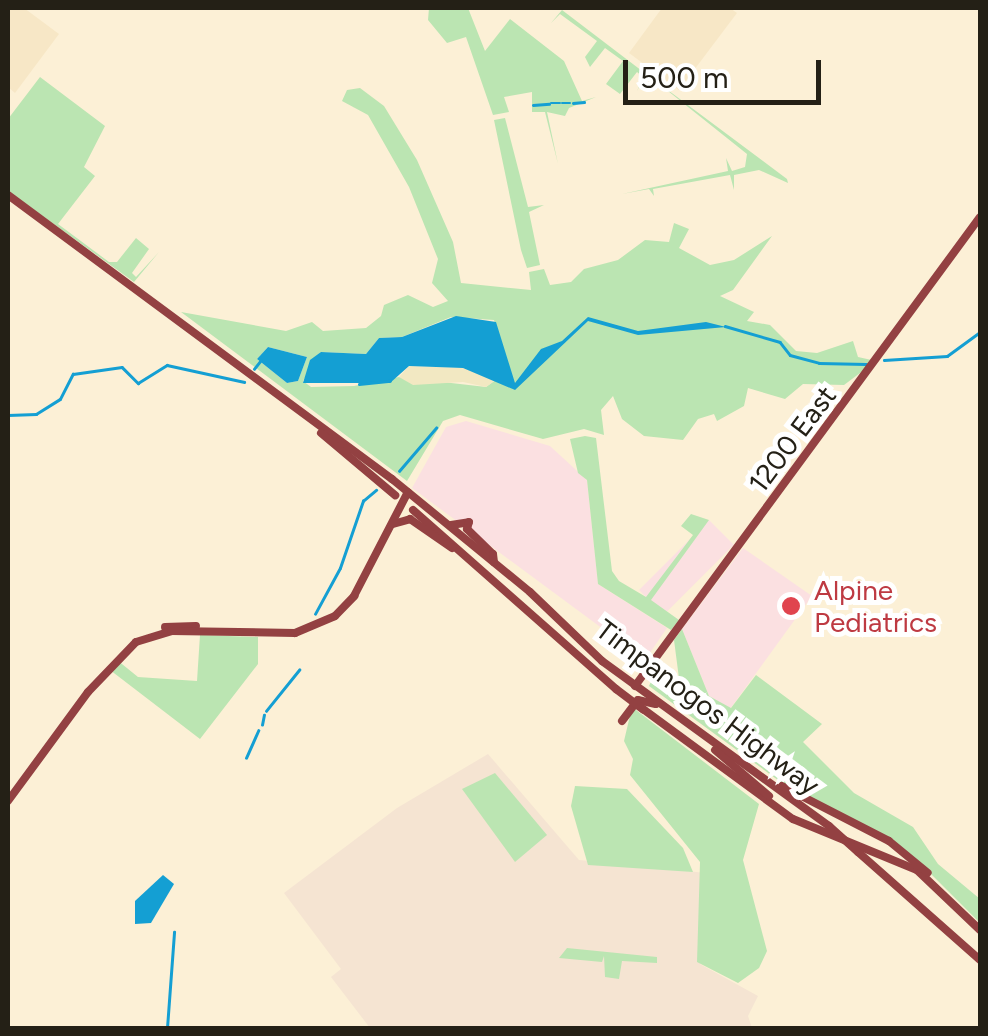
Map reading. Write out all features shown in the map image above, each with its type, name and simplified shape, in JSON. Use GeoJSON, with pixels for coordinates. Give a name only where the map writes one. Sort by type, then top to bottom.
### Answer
{"type":"FeatureCollection","features":[{"type":"Feature","properties":{"kind":"main road"},"geometry":{"type":"LineString","coordinates":[[8,195],[291,408],[395,495]]}},
{"type":"Feature","properties":{"kind":"main road","name":"1200 East"},"geometry":{"type":"LineString","coordinates":[[636,686],[980,216]]}},
{"type":"Feature","properties":{"kind":"main road","name":"Timpanogos Highway"},"geometry":{"type":"LineString","coordinates":[[291,408],[392,479],[636,686],[858,852],[980,960]]}},
{"type":"Feature","properties":{"kind":"main road"},"geometry":{"type":"LineString","coordinates":[[8,798],[127,648],[172,631],[295,633],[320,626],[354,596],[408,492]]}},
{"type":"Feature","properties":{"kind":"main road"},"geometry":{"type":"LineString","coordinates":[[8,798],[88,686],[132,638],[178,626],[295,628],[333,613],[408,492]]}},
{"type":"Feature","properties":{"kind":"main road"},"geometry":{"type":"LineString","coordinates":[[398,510],[429,509]]}},
{"type":"Feature","properties":{"kind":"main road"},"geometry":{"type":"LineString","coordinates":[[413,510],[493,575],[616,689],[784,813],[828,830]]}},
{"type":"Feature","properties":{"kind":"main road"},"geometry":{"type":"LineString","coordinates":[[387,532],[398,519],[410,520],[493,575]]}},
{"type":"Feature","properties":{"kind":"main road"},"geometry":{"type":"LineString","coordinates":[[448,524],[468,522],[467,529],[494,554],[494,562]]}},
{"type":"Feature","properties":{"kind":"main road"},"geometry":{"type":"LineString","coordinates":[[622,720],[638,700],[663,706],[788,789],[898,847],[980,928]]}},
{"type":"Feature","properties":{"kind":"main road"},"geometry":{"type":"LineString","coordinates":[[663,706],[790,814],[908,864],[980,928]]}},
{"type":"Feature","properties":{"kind":"shaded area"},"geometry":{"type":"Polygon","coordinates":[[[8,8],[24,8],[59,34],[15,93],[8,87],[8,8]]]}},
{"type":"Feature","properties":{"kind":"shaded area"},"geometry":{"type":"Polygon","coordinates":[[[662,8],[730,8],[737,13],[679,90],[629,53],[662,8]]]}},
{"type":"Feature","properties":{"kind":"shaded area"},"geometry":{"type":"Polygon","coordinates":[[[466,421],[550,446],[587,480],[598,584],[667,628],[645,660],[412,488],[446,427],[466,421]]]}},
{"type":"Feature","properties":{"kind":"shaded area"},"geometry":{"type":"Polygon","coordinates":[[[709,520],[734,545],[664,615],[639,590],[709,520]]]}},
{"type":"Feature","properties":{"kind":"shaded area"},"geometry":{"type":"Polygon","coordinates":[[[743,548],[812,596],[730,709],[709,696],[682,629],[743,548]]]}},
{"type":"Feature","properties":{"kind":"shaded area"},"geometry":{"type":"Polygon","coordinates":[[[488,754],[579,860],[706,873],[700,964],[758,996],[748,1016],[752,1028],[370,1028],[331,977],[341,969],[284,893],[397,808],[488,754]]]}},
{"type":"Feature","properties":{"kind":"green space"},"geometry":{"type":"Polygon","coordinates":[[[429,8],[468,8],[485,51],[510,19],[564,61],[582,101],[596,97],[569,108],[565,116],[547,112],[558,164],[545,112],[532,112],[532,92],[504,97],[509,112],[493,115],[466,37],[447,43],[428,20],[429,8]]]}},
{"type":"Feature","properties":{"kind":"green space"},"geometry":{"type":"Polygon","coordinates":[[[562,10],[646,74],[637,91],[643,77],[637,72],[620,94],[606,84],[623,61],[605,48],[590,67],[585,57],[597,41],[560,14],[551,23],[562,10]]]}},
{"type":"Feature","properties":{"kind":"green space"},"geometry":{"type":"Polygon","coordinates":[[[40,77],[105,126],[84,167],[95,176],[58,224],[109,262],[117,262],[136,238],[149,249],[132,273],[136,277],[159,252],[134,282],[8,191],[8,119],[40,77]]]}},
{"type":"Feature","properties":{"kind":"green space"},"geometry":{"type":"Polygon","coordinates":[[[653,79],[788,183],[759,170],[734,175],[734,190],[730,175],[653,189],[654,196],[649,189],[622,194],[728,171],[726,158],[732,171],[745,167],[747,154],[653,79]]]}},
{"type":"Feature","properties":{"kind":"green space"},"geometry":{"type":"Polygon","coordinates":[[[360,88],[384,106],[417,160],[453,242],[461,283],[531,290],[529,272],[544,269],[550,285],[571,282],[584,269],[618,260],[645,240],[669,242],[674,223],[689,229],[679,248],[710,265],[734,260],[772,236],[733,290],[720,296],[754,312],[747,321],[770,325],[796,351],[817,353],[853,341],[858,357],[876,361],[844,385],[803,384],[785,399],[748,388],[744,406],[717,421],[714,414],[698,419],[683,440],[644,436],[622,419],[613,396],[601,410],[604,435],[584,429],[543,439],[460,415],[443,421],[407,481],[181,312],[286,331],[312,322],[323,331],[366,328],[381,316],[384,305],[408,295],[433,307],[448,301],[432,283],[438,259],[409,187],[368,115],[342,101],[347,90],[360,88]],[[451,317],[402,337],[379,338],[366,354],[321,352],[303,381],[311,387],[354,386],[399,377],[486,387],[497,379],[515,390],[494,320],[451,317]],[[268,347],[257,359],[287,383],[298,381],[307,357],[268,347]]]}},
{"type":"Feature","properties":{"kind":"green space"},"geometry":{"type":"Polygon","coordinates":[[[505,118],[528,207],[544,205],[529,212],[540,265],[527,268],[494,120],[505,118]]]}},
{"type":"Feature","properties":{"kind":"green space"},"geometry":{"type":"Polygon","coordinates":[[[596,438],[612,571],[619,581],[646,597],[693,535],[681,526],[691,514],[709,520],[651,600],[679,620],[671,630],[598,584],[587,480],[578,473],[570,439],[596,438]]]}},
{"type":"Feature","properties":{"kind":"green space"},"geometry":{"type":"Polygon","coordinates":[[[682,629],[709,696],[731,708],[756,675],[822,724],[803,742],[854,793],[913,827],[938,864],[980,899],[980,923],[914,857],[782,783],[649,686],[660,662],[663,675],[680,686],[674,640],[682,629]]]}},
{"type":"Feature","properties":{"kind":"green space"},"geometry":{"type":"Polygon","coordinates":[[[200,635],[258,637],[258,664],[200,739],[110,670],[117,660],[138,677],[197,681],[200,635]]]}},
{"type":"Feature","properties":{"kind":"green space"},"geometry":{"type":"Polygon","coordinates":[[[632,707],[759,804],[743,860],[767,951],[759,968],[738,983],[697,962],[700,862],[630,775],[633,759],[624,741],[632,707]]]}},
{"type":"Feature","properties":{"kind":"green space"},"geometry":{"type":"Polygon","coordinates":[[[495,773],[547,835],[515,862],[462,789],[495,773]]]}},
{"type":"Feature","properties":{"kind":"green space"},"geometry":{"type":"Polygon","coordinates":[[[575,786],[627,789],[683,848],[693,872],[588,865],[571,806],[575,786]]]}},
{"type":"Feature","properties":{"kind":"green space"},"geometry":{"type":"Polygon","coordinates":[[[567,948],[657,957],[657,963],[622,961],[619,979],[605,977],[604,956],[602,962],[559,958],[567,948]]]}},
{"type":"Feature","properties":{"kind":"sand"},"geometry":{"type":"Polygon","coordinates":[[[409,366],[463,368],[497,379],[486,387],[463,382],[413,385],[399,377],[409,366]]]}},
{"type":"Feature","properties":{"kind":"water"},"geometry":{"type":"Polygon","coordinates":[[[456,316],[496,322],[515,383],[541,349],[562,341],[588,317],[638,331],[706,322],[726,327],[638,335],[588,321],[515,390],[463,368],[409,366],[390,383],[303,383],[310,360],[321,352],[366,354],[379,338],[402,337],[456,316]]]}},
{"type":"Feature","properties":{"kind":"water"},"geometry":{"type":"Polygon","coordinates":[[[268,347],[307,357],[298,381],[287,383],[257,359],[268,347]]]}},
{"type":"Feature","properties":{"kind":"water"},"geometry":{"type":"Polygon","coordinates":[[[163,875],[174,884],[151,923],[135,924],[135,901],[163,875]]]}},
{"type":"Feature","properties":{"kind":"waterway"},"geometry":{"type":"LineString","coordinates":[[573,103],[584,102]]}},
{"type":"Feature","properties":{"kind":"waterway"},"geometry":{"type":"LineString","coordinates":[[551,103],[560,103]]}},
{"type":"Feature","properties":{"kind":"waterway"},"geometry":{"type":"LineString","coordinates":[[562,103],[570,103]]}},
{"type":"Feature","properties":{"kind":"waterway"},"geometry":{"type":"LineString","coordinates":[[533,105],[549,104]]}},
{"type":"Feature","properties":{"kind":"waterway"},"geometry":{"type":"LineString","coordinates":[[725,326],[780,342],[790,355],[819,363],[866,364]]}},
{"type":"Feature","properties":{"kind":"waterway"},"geometry":{"type":"LineString","coordinates":[[884,360],[947,356],[980,332]]}},
{"type":"Feature","properties":{"kind":"waterway"},"geometry":{"type":"LineString","coordinates":[[254,369],[261,360]]}},
{"type":"Feature","properties":{"kind":"waterway"},"geometry":{"type":"LineString","coordinates":[[8,415],[36,414],[60,399],[73,374],[122,367],[138,383],[167,365],[244,382]]}},
{"type":"Feature","properties":{"kind":"waterway"},"geometry":{"type":"LineString","coordinates":[[359,384],[390,381]]}},
{"type":"Feature","properties":{"kind":"waterway"},"geometry":{"type":"LineString","coordinates":[[399,471],[436,428]]}},
{"type":"Feature","properties":{"kind":"waterway"},"geometry":{"type":"LineString","coordinates":[[315,614],[340,568],[363,501],[376,490]]}},
{"type":"Feature","properties":{"kind":"waterway"},"geometry":{"type":"LineString","coordinates":[[266,711],[299,670]]}},
{"type":"Feature","properties":{"kind":"waterway"},"geometry":{"type":"LineString","coordinates":[[262,725],[264,715]]}},
{"type":"Feature","properties":{"kind":"waterway"},"geometry":{"type":"LineString","coordinates":[[246,758],[258,731]]}},
{"type":"Feature","properties":{"kind":"waterway"},"geometry":{"type":"LineString","coordinates":[[167,1028],[174,932]]}},
{"type":"Feature","properties":{"kind":"place","name":"Alpine Pediatrics"},"geometry":{"type":"Point","coordinates":[791,606]}}]}
